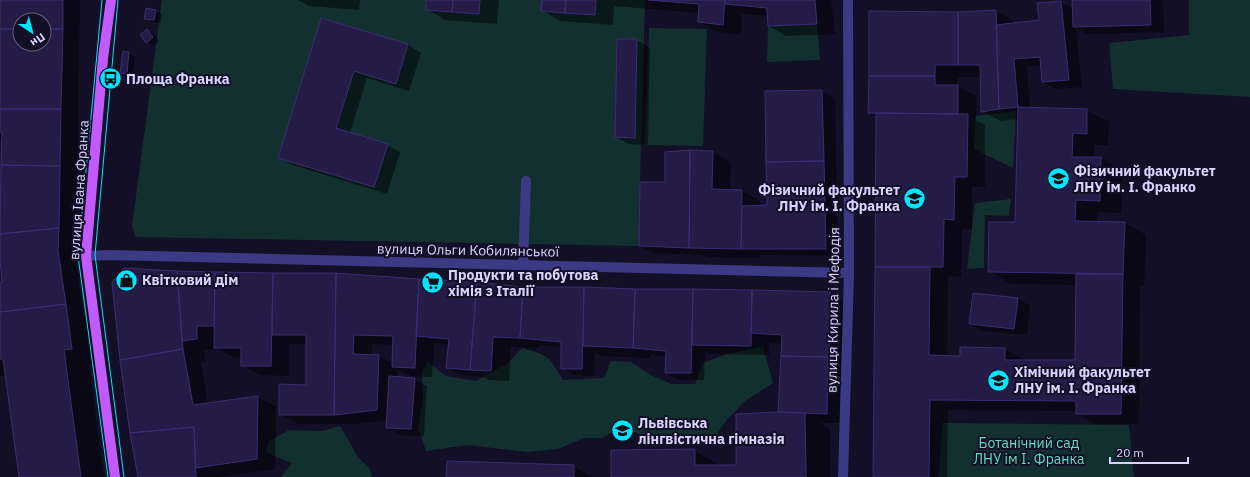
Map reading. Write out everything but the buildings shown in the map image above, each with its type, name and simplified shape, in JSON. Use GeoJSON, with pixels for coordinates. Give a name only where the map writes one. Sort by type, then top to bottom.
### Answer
{"type":"FeatureCollection","features":[{"type":"Feature","properties":{"kind":"main road","name":"вулиця Івана Франка"},"geometry":{"type":"LineString","coordinates":[[111,0],[103,58],[86,256],[115,477]]}},
{"type":"Feature","properties":{"kind":"street","name":"вулиця Кирила і Мефодія"},"geometry":{"type":"LineString","coordinates":[[843,477],[849,273],[848,0]]}},
{"type":"Feature","properties":{"kind":"street"},"geometry":{"type":"LineString","coordinates":[[523,265],[526,181]]}},
{"type":"Feature","properties":{"kind":"street","name":"вулиця Ольги Кобилянської"},"geometry":{"type":"LineString","coordinates":[[86,256],[110,255],[849,273]]}},
{"type":"Feature","properties":{"kind":"green space"},"geometry":{"type":"Polygon","coordinates":[[[162,0],[426,0],[426,10],[479,14],[480,0],[542,0],[541,11],[595,15],[596,0],[645,0],[639,246],[136,237],[132,226],[162,0]],[[322,18],[279,158],[374,187],[388,144],[336,128],[354,71],[396,84],[408,45],[322,18]]]}},
{"type":"Feature","properties":{"kind":"green space"},"geometry":{"type":"Polygon","coordinates":[[[1189,0],[1250,0],[1250,97],[1113,89],[1109,43],[1189,35],[1189,0]]]}},
{"type":"Feature","properties":{"kind":"green space"},"geometry":{"type":"Polygon","coordinates":[[[817,24],[820,60],[767,62],[768,26],[817,24]]]}},
{"type":"Feature","properties":{"kind":"green space"},"geometry":{"type":"Polygon","coordinates":[[[649,28],[707,29],[703,146],[645,145],[649,28]]]}},
{"type":"Feature","properties":{"kind":"green space"},"geometry":{"type":"Polygon","coordinates":[[[1016,111],[1013,168],[974,149],[975,116],[1016,111]]]}},
{"type":"Feature","properties":{"kind":"green space"},"geometry":{"type":"Polygon","coordinates":[[[1011,199],[1009,216],[985,215],[984,268],[967,269],[975,203],[1011,199]]]}},
{"type":"Feature","properties":{"kind":"green space"},"geometry":{"type":"Polygon","coordinates":[[[763,347],[773,383],[745,401],[725,422],[709,446],[694,441],[655,440],[619,428],[602,438],[584,438],[558,449],[528,452],[468,445],[426,451],[418,427],[423,399],[422,372],[428,362],[446,376],[476,381],[508,363],[522,348],[539,353],[548,358],[563,380],[604,378],[611,361],[631,362],[651,375],[671,384],[695,384],[703,363],[727,354],[763,347]]]}},
{"type":"Feature","properties":{"kind":"green space","name":"Ботанічний сад ЛНУ ім І. Франка"},"geometry":{"type":"Polygon","coordinates":[[[942,423],[1129,425],[1134,477],[939,477],[942,423]]]}},
{"type":"Feature","properties":{"kind":"green space"},"geometry":{"type":"Polygon","coordinates":[[[340,426],[358,457],[370,469],[372,477],[281,477],[292,463],[267,453],[268,442],[289,430],[322,431],[340,426]]]}},
{"type":"Feature","properties":{"kind":"tram line"},"geometry":{"type":"LineString","coordinates":[[102,0],[78,256],[108,477]]}},
{"type":"Feature","properties":{"kind":"tram line"},"geometry":{"type":"LineString","coordinates":[[118,0],[95,255],[124,477]]}},
{"type":"Feature","properties":{"kind":"place","name":"Площа Франка"},"geometry":{"type":"Point","coordinates":[111,79]}},
{"type":"Feature","properties":{"kind":"place","name":"Фізичний факультет ЛНУ ім. І. Франко"},"geometry":{"type":"Point","coordinates":[1058,179]}},
{"type":"Feature","properties":{"kind":"place","name":"Фізичний факультет ЛНУ ім. І. Франка"},"geometry":{"type":"Point","coordinates":[915,198]}},
{"type":"Feature","properties":{"kind":"place","name":"Квітковий дім"},"geometry":{"type":"Point","coordinates":[127,280]}},
{"type":"Feature","properties":{"kind":"place","name":"Продукти та побутова хімія з Італії"},"geometry":{"type":"Point","coordinates":[432,283]}},
{"type":"Feature","properties":{"kind":"place","name":"Хімічний факультет ЛНУ ім. І. Франка"},"geometry":{"type":"Point","coordinates":[998,380]}},
{"type":"Feature","properties":{"kind":"place","name":"Львівська лінгвістична гімназія"},"geometry":{"type":"Point","coordinates":[622,431]}}]}
